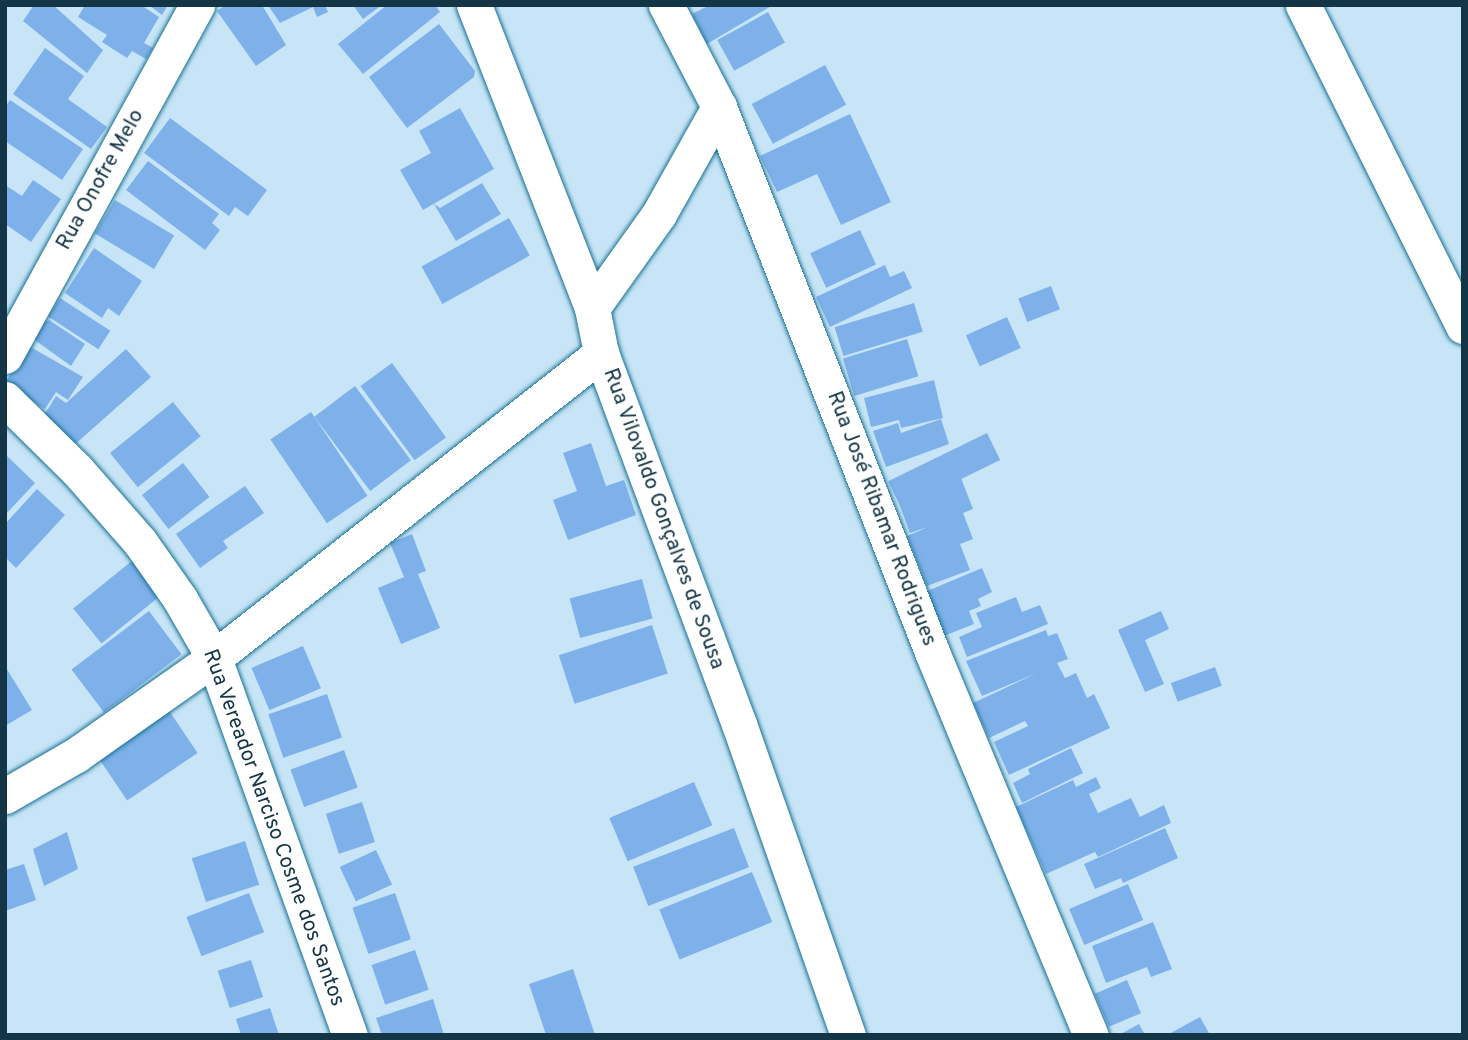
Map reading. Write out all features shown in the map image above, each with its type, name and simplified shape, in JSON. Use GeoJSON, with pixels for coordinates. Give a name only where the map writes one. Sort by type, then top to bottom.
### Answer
{"type":"FeatureCollection","features":[{"type":"Feature","properties":{"kind":"street","name":"Rua Onofre Melo"},"geometry":{"type":"LineString","coordinates":[[5,356],[197,5]]}},
{"type":"Feature","properties":{"kind":"street","name":"Rua Vilovaldo Gonçalves de Sousa"},"geometry":{"type":"LineString","coordinates":[[474,5],[592,308],[601,353],[725,686],[848,1035]]}},
{"type":"Feature","properties":{"kind":"street","name":"Rua José Ribamar Rodrigues"},"geometry":{"type":"LineString","coordinates":[[666,5],[719,107],[932,652],[1091,1035]]}},
{"type":"Feature","properties":{"kind":"street"},"geometry":{"type":"LineString","coordinates":[[1304,7],[1463,326]]}},
{"type":"Feature","properties":{"kind":"street"},"geometry":{"type":"LineString","coordinates":[[592,308],[659,214],[719,107]]}},
{"type":"Feature","properties":{"kind":"street"},"geometry":{"type":"LineString","coordinates":[[5,796],[76,755],[214,658],[601,353]]}},
{"type":"Feature","properties":{"kind":"street","name":"Rua Vereador Narciso Cosme dos Santos"},"geometry":{"type":"LineString","coordinates":[[5,399],[77,470],[140,542],[180,599],[214,658],[350,1035]]}},
{"type":"Feature","properties":{"kind":"building"},"geometry":{"type":"Polygon","coordinates":[[[34,5],[53,5],[103,50],[87,73],[23,21],[34,5]]]}},
{"type":"Feature","properties":{"kind":"building"},"geometry":{"type":"Polygon","coordinates":[[[85,5],[141,5],[159,17],[144,43],[153,48],[146,59],[132,51],[127,58],[102,42],[107,35],[78,17],[85,5]]]}},
{"type":"Feature","properties":{"kind":"building"},"geometry":{"type":"Polygon","coordinates":[[[149,5],[168,5],[162,15],[149,5]]]}},
{"type":"Feature","properties":{"kind":"building"},"geometry":{"type":"Polygon","coordinates":[[[226,5],[262,5],[286,45],[256,66],[217,11],[226,5]]]}},
{"type":"Feature","properties":{"kind":"building"},"geometry":{"type":"Polygon","coordinates":[[[268,5],[325,5],[328,12],[317,17],[313,7],[280,23],[268,5]]]}},
{"type":"Feature","properties":{"kind":"building"},"geometry":{"type":"Polygon","coordinates":[[[353,5],[382,5],[363,19],[353,5]]]}},
{"type":"Feature","properties":{"kind":"building"},"geometry":{"type":"Polygon","coordinates":[[[387,5],[435,5],[440,12],[363,74],[338,44],[387,5]]]}},
{"type":"Feature","properties":{"kind":"building"},"geometry":{"type":"Polygon","coordinates":[[[710,5],[773,5],[707,44],[692,14],[710,5]]]}},
{"type":"Feature","properties":{"kind":"building"},"geometry":{"type":"Polygon","coordinates":[[[768,12],[785,43],[734,71],[717,40],[768,12]]]}},
{"type":"Feature","properties":{"kind":"building"},"geometry":{"type":"Polygon","coordinates":[[[439,24],[475,71],[474,77],[407,128],[369,77],[439,24]]]}},
{"type":"Feature","properties":{"kind":"building"},"geometry":{"type":"Polygon","coordinates":[[[45,48],[84,76],[68,99],[107,127],[91,149],[13,94],[45,48]]]}},
{"type":"Feature","properties":{"kind":"building"},"geometry":{"type":"Polygon","coordinates":[[[825,65],[846,105],[773,144],[752,104],[825,65]]]}},
{"type":"Feature","properties":{"kind":"building"},"geometry":{"type":"Polygon","coordinates":[[[10,100],[83,149],[62,180],[5,141],[5,107],[10,100]]]}},
{"type":"Feature","properties":{"kind":"building"},"geometry":{"type":"Polygon","coordinates":[[[460,108],[494,169],[423,210],[400,170],[431,153],[419,131],[460,108]]]}},
{"type":"Feature","properties":{"kind":"building"},"geometry":{"type":"Polygon","coordinates":[[[850,114],[891,202],[841,225],[817,174],[777,192],[760,156],[850,114]]]}},
{"type":"Feature","properties":{"kind":"building"},"geometry":{"type":"Polygon","coordinates":[[[170,118],[267,190],[248,216],[235,207],[229,216],[144,153],[170,118]]]}},
{"type":"Feature","properties":{"kind":"building"},"geometry":{"type":"Polygon","coordinates":[[[148,161],[219,214],[212,223],[220,230],[205,250],[126,190],[148,161]]]}},
{"type":"Feature","properties":{"kind":"building"},"geometry":{"type":"Polygon","coordinates":[[[33,180],[61,199],[31,242],[5,224],[5,185],[22,196],[33,180]]]}},
{"type":"Feature","properties":{"kind":"building"},"geometry":{"type":"Polygon","coordinates":[[[482,183],[501,214],[456,241],[434,204],[440,208],[482,183]]]}},
{"type":"Feature","properties":{"kind":"building"},"geometry":{"type":"Polygon","coordinates":[[[115,200],[174,236],[154,269],[95,233],[115,200]]]}},
{"type":"Feature","properties":{"kind":"building"},"geometry":{"type":"Polygon","coordinates":[[[509,218],[530,256],[442,304],[422,266],[509,218]]]}},
{"type":"Feature","properties":{"kind":"building"},"geometry":{"type":"Polygon","coordinates":[[[860,230],[876,264],[826,288],[810,253],[860,230]]]}},
{"type":"Feature","properties":{"kind":"building"},"geometry":{"type":"Polygon","coordinates":[[[94,248],[142,281],[119,316],[108,308],[102,318],[65,293],[94,248]]]}},
{"type":"Feature","properties":{"kind":"building"},"geometry":{"type":"Polygon","coordinates":[[[885,265],[890,277],[904,271],[912,288],[830,327],[816,297],[885,265]]]}},
{"type":"Feature","properties":{"kind":"building"},"geometry":{"type":"Polygon","coordinates":[[[1051,286],[1060,309],[1027,322],[1018,299],[1051,286]]]}},
{"type":"Feature","properties":{"kind":"building"},"geometry":{"type":"Polygon","coordinates":[[[60,298],[110,331],[98,349],[48,316],[60,298]]]}},
{"type":"Feature","properties":{"kind":"building"},"geometry":{"type":"Polygon","coordinates":[[[914,303],[923,332],[843,356],[835,327],[914,303]]]}},
{"type":"Feature","properties":{"kind":"building"},"geometry":{"type":"Polygon","coordinates":[[[1007,317],[1021,348],[980,366],[966,335],[1007,317]]]}},
{"type":"Feature","properties":{"kind":"building"},"geometry":{"type":"Polygon","coordinates":[[[49,320],[85,344],[71,366],[32,338],[39,326],[49,320]]]}},
{"type":"Feature","properties":{"kind":"building"},"geometry":{"type":"Polygon","coordinates":[[[907,339],[918,376],[854,396],[843,359],[907,339]]]}},
{"type":"Feature","properties":{"kind":"building"},"geometry":{"type":"Polygon","coordinates":[[[27,345],[83,377],[68,400],[56,392],[45,409],[5,383],[27,345]]]}},
{"type":"Feature","properties":{"kind":"building"},"geometry":{"type":"Polygon","coordinates":[[[126,349],[151,377],[73,446],[45,414],[56,396],[66,403],[126,349]]]}},
{"type":"Feature","properties":{"kind":"building"},"geometry":{"type":"Polygon","coordinates":[[[392,363],[446,437],[415,460],[360,386],[392,363]]]}},
{"type":"Feature","properties":{"kind":"building"},"geometry":{"type":"Polygon","coordinates":[[[934,380],[943,418],[901,428],[899,420],[871,427],[864,398],[934,380]]]}},
{"type":"Feature","properties":{"kind":"building"},"geometry":{"type":"Polygon","coordinates":[[[355,386],[411,460],[370,491],[314,417],[355,386]]]}},
{"type":"Feature","properties":{"kind":"building"},"geometry":{"type":"Polygon","coordinates":[[[173,402],[201,436],[138,487],[110,453],[173,402]]]}},
{"type":"Feature","properties":{"kind":"building"},"geometry":{"type":"Polygon","coordinates":[[[311,412],[367,496],[327,523],[270,439],[311,412]]]}},
{"type":"Feature","properties":{"kind":"building"},"geometry":{"type":"Polygon","coordinates":[[[941,419],[949,444],[886,467],[873,431],[898,423],[901,433],[941,419]]]}},
{"type":"Feature","properties":{"kind":"building"},"geometry":{"type":"Polygon","coordinates":[[[987,433],[1000,460],[901,508],[888,481],[987,433]]]}},
{"type":"Feature","properties":{"kind":"building"},"geometry":{"type":"Polygon","coordinates":[[[591,443],[606,486],[624,480],[636,515],[568,540],[553,500],[577,491],[563,453],[591,443]]]}},
{"type":"Feature","properties":{"kind":"building"},"geometry":{"type":"Polygon","coordinates":[[[7,456],[35,483],[5,515],[5,458],[7,456]]]}},
{"type":"Feature","properties":{"kind":"building"},"geometry":{"type":"Polygon","coordinates":[[[183,463],[209,497],[168,529],[142,495],[183,463]]]}},
{"type":"Feature","properties":{"kind":"building"},"geometry":{"type":"Polygon","coordinates":[[[961,478],[973,509],[963,513],[973,539],[960,544],[970,570],[927,586],[907,536],[928,527],[910,533],[899,503],[961,478]]]}},
{"type":"Feature","properties":{"kind":"building"},"geometry":{"type":"Polygon","coordinates":[[[245,486],[264,513],[223,541],[228,548],[200,568],[176,534],[245,486]]]}},
{"type":"Feature","properties":{"kind":"building"},"geometry":{"type":"Polygon","coordinates":[[[37,489],[65,515],[16,568],[5,557],[5,524],[37,489]]]}},
{"type":"Feature","properties":{"kind":"building"},"geometry":{"type":"Polygon","coordinates":[[[412,534],[426,571],[418,574],[440,628],[401,644],[378,588],[404,577],[390,543],[412,534]]]}},
{"type":"Feature","properties":{"kind":"building"},"geometry":{"type":"Polygon","coordinates":[[[133,560],[161,595],[101,643],[73,608],[133,560]]]}},
{"type":"Feature","properties":{"kind":"building"},"geometry":{"type":"Polygon","coordinates":[[[982,568],[992,592],[978,599],[981,606],[969,611],[974,624],[944,636],[925,592],[982,568]]]}},
{"type":"Feature","properties":{"kind":"building"},"geometry":{"type":"Polygon","coordinates":[[[642,579],[653,619],[580,638],[570,598],[642,579]]]}},
{"type":"Feature","properties":{"kind":"building"},"geometry":{"type":"Polygon","coordinates":[[[1016,597],[1022,612],[1040,605],[1048,624],[967,657],[959,637],[982,627],[976,613],[1016,597]]]}},
{"type":"Feature","properties":{"kind":"building"},"geometry":{"type":"Polygon","coordinates":[[[149,611],[181,654],[104,713],[72,669],[149,611]]]}},
{"type":"Feature","properties":{"kind":"building"},"geometry":{"type":"Polygon","coordinates":[[[1161,611],[1169,629],[1145,640],[1164,684],[1145,692],[1118,630],[1161,611]]]}},
{"type":"Feature","properties":{"kind":"building"},"geometry":{"type":"Polygon","coordinates":[[[652,625],[668,674],[575,704],[559,655],[652,625]]]}},
{"type":"Feature","properties":{"kind":"building"},"geometry":{"type":"Polygon","coordinates":[[[1046,630],[1048,636],[1057,633],[1068,659],[1057,663],[1065,678],[1076,673],[1087,698],[1094,694],[1110,728],[1009,775],[994,742],[1028,726],[1025,721],[989,738],[973,703],[1037,673],[982,696],[966,661],[1046,630]]]}},
{"type":"Feature","properties":{"kind":"building"},"geometry":{"type":"Polygon","coordinates":[[[303,646],[321,688],[269,710],[251,668],[303,646]]]}},
{"type":"Feature","properties":{"kind":"building"},"geometry":{"type":"Polygon","coordinates":[[[5,666],[32,710],[5,726],[5,666]]]}},
{"type":"Feature","properties":{"kind":"building"},"geometry":{"type":"Polygon","coordinates":[[[1215,667],[1222,686],[1178,702],[1171,683],[1215,667]]]}},
{"type":"Feature","properties":{"kind":"building"},"geometry":{"type":"Polygon","coordinates":[[[327,694],[342,737],[283,758],[268,714],[327,694]]]}},
{"type":"Feature","properties":{"kind":"building"},"geometry":{"type":"Polygon","coordinates":[[[168,709],[198,753],[127,800],[98,757],[168,709]]]}},
{"type":"Feature","properties":{"kind":"building"},"geometry":{"type":"Polygon","coordinates":[[[1071,748],[1083,773],[1022,803],[1013,783],[1030,774],[1028,769],[1071,748]]]}},
{"type":"Feature","properties":{"kind":"building"},"geometry":{"type":"Polygon","coordinates":[[[344,750],[358,788],[304,807],[290,769],[344,750]]]}},
{"type":"Feature","properties":{"kind":"building"},"geometry":{"type":"Polygon","coordinates":[[[1096,777],[1101,788],[1089,794],[1098,813],[1131,798],[1140,817],[1164,805],[1171,823],[1098,857],[1095,852],[1046,874],[1016,807],[1073,780],[1076,787],[1096,777]]]}},
{"type":"Feature","properties":{"kind":"building"},"geometry":{"type":"Polygon","coordinates":[[[694,782],[712,825],[628,861],[609,818],[694,782]]]}},
{"type":"Feature","properties":{"kind":"building"},"geometry":{"type":"Polygon","coordinates":[[[362,802],[375,842],[339,854],[326,814],[362,802]]]}},
{"type":"Feature","properties":{"kind":"building"},"geometry":{"type":"Polygon","coordinates":[[[734,828],[749,867],[648,906],[633,867],[734,828]]]}},
{"type":"Feature","properties":{"kind":"building"},"geometry":{"type":"Polygon","coordinates":[[[1165,828],[1178,858],[1123,883],[1121,878],[1095,889],[1084,864],[1165,828]]]}},
{"type":"Feature","properties":{"kind":"building"},"geometry":{"type":"Polygon","coordinates":[[[67,832],[78,869],[44,886],[33,849],[67,832]]]}},
{"type":"Feature","properties":{"kind":"building"},"geometry":{"type":"Polygon","coordinates":[[[245,841],[259,885],[206,902],[192,858],[245,841]]]}},
{"type":"Feature","properties":{"kind":"building"},"geometry":{"type":"Polygon","coordinates":[[[376,850],[392,884],[356,901],[340,867],[376,850]]]}},
{"type":"Feature","properties":{"kind":"building"},"geometry":{"type":"Polygon","coordinates":[[[24,864],[36,900],[5,911],[5,870],[24,864]]]}},
{"type":"Feature","properties":{"kind":"building"},"geometry":{"type":"Polygon","coordinates":[[[752,872],[772,922],[680,960],[659,909],[752,872]]]}},
{"type":"Feature","properties":{"kind":"building"},"geometry":{"type":"Polygon","coordinates":[[[1128,884],[1143,920],[1084,945],[1069,909],[1128,884]]]}},
{"type":"Feature","properties":{"kind":"building"},"geometry":{"type":"Polygon","coordinates":[[[249,893],[264,932],[202,956],[186,917],[249,893]]]}},
{"type":"Feature","properties":{"kind":"building"},"geometry":{"type":"Polygon","coordinates":[[[395,893],[411,939],[368,954],[352,908],[395,893]]]}},
{"type":"Feature","properties":{"kind":"building"},"geometry":{"type":"Polygon","coordinates":[[[1153,922],[1172,969],[1151,977],[1147,967],[1106,983],[1092,946],[1153,922]]]}},
{"type":"Feature","properties":{"kind":"building"},"geometry":{"type":"Polygon","coordinates":[[[415,950],[429,990],[385,1005],[372,965],[415,950]]]}},
{"type":"Feature","properties":{"kind":"building"},"geometry":{"type":"Polygon","coordinates":[[[251,960],[263,997],[230,1008],[218,971],[251,960]]]}},
{"type":"Feature","properties":{"kind":"building"},"geometry":{"type":"Polygon","coordinates":[[[573,969],[595,1035],[546,1035],[529,984],[573,969]]]}},
{"type":"Feature","properties":{"kind":"building"},"geometry":{"type":"Polygon","coordinates":[[[1127,980],[1141,1013],[1109,1027],[1095,994],[1127,980]]]}},
{"type":"Feature","properties":{"kind":"building"},"geometry":{"type":"Polygon","coordinates":[[[433,999],[444,1035],[382,1035],[376,1018],[433,999]]]}},
{"type":"Feature","properties":{"kind":"building"},"geometry":{"type":"Polygon","coordinates":[[[270,1008],[279,1035],[241,1035],[236,1019],[270,1008]]]}},
{"type":"Feature","properties":{"kind":"building"},"geometry":{"type":"Polygon","coordinates":[[[1200,1017],[1210,1035],[1167,1035],[1200,1017]]]}},
{"type":"Feature","properties":{"kind":"building"},"geometry":{"type":"Polygon","coordinates":[[[1139,1024],[1145,1035],[1119,1035],[1139,1024]]]}}]}
